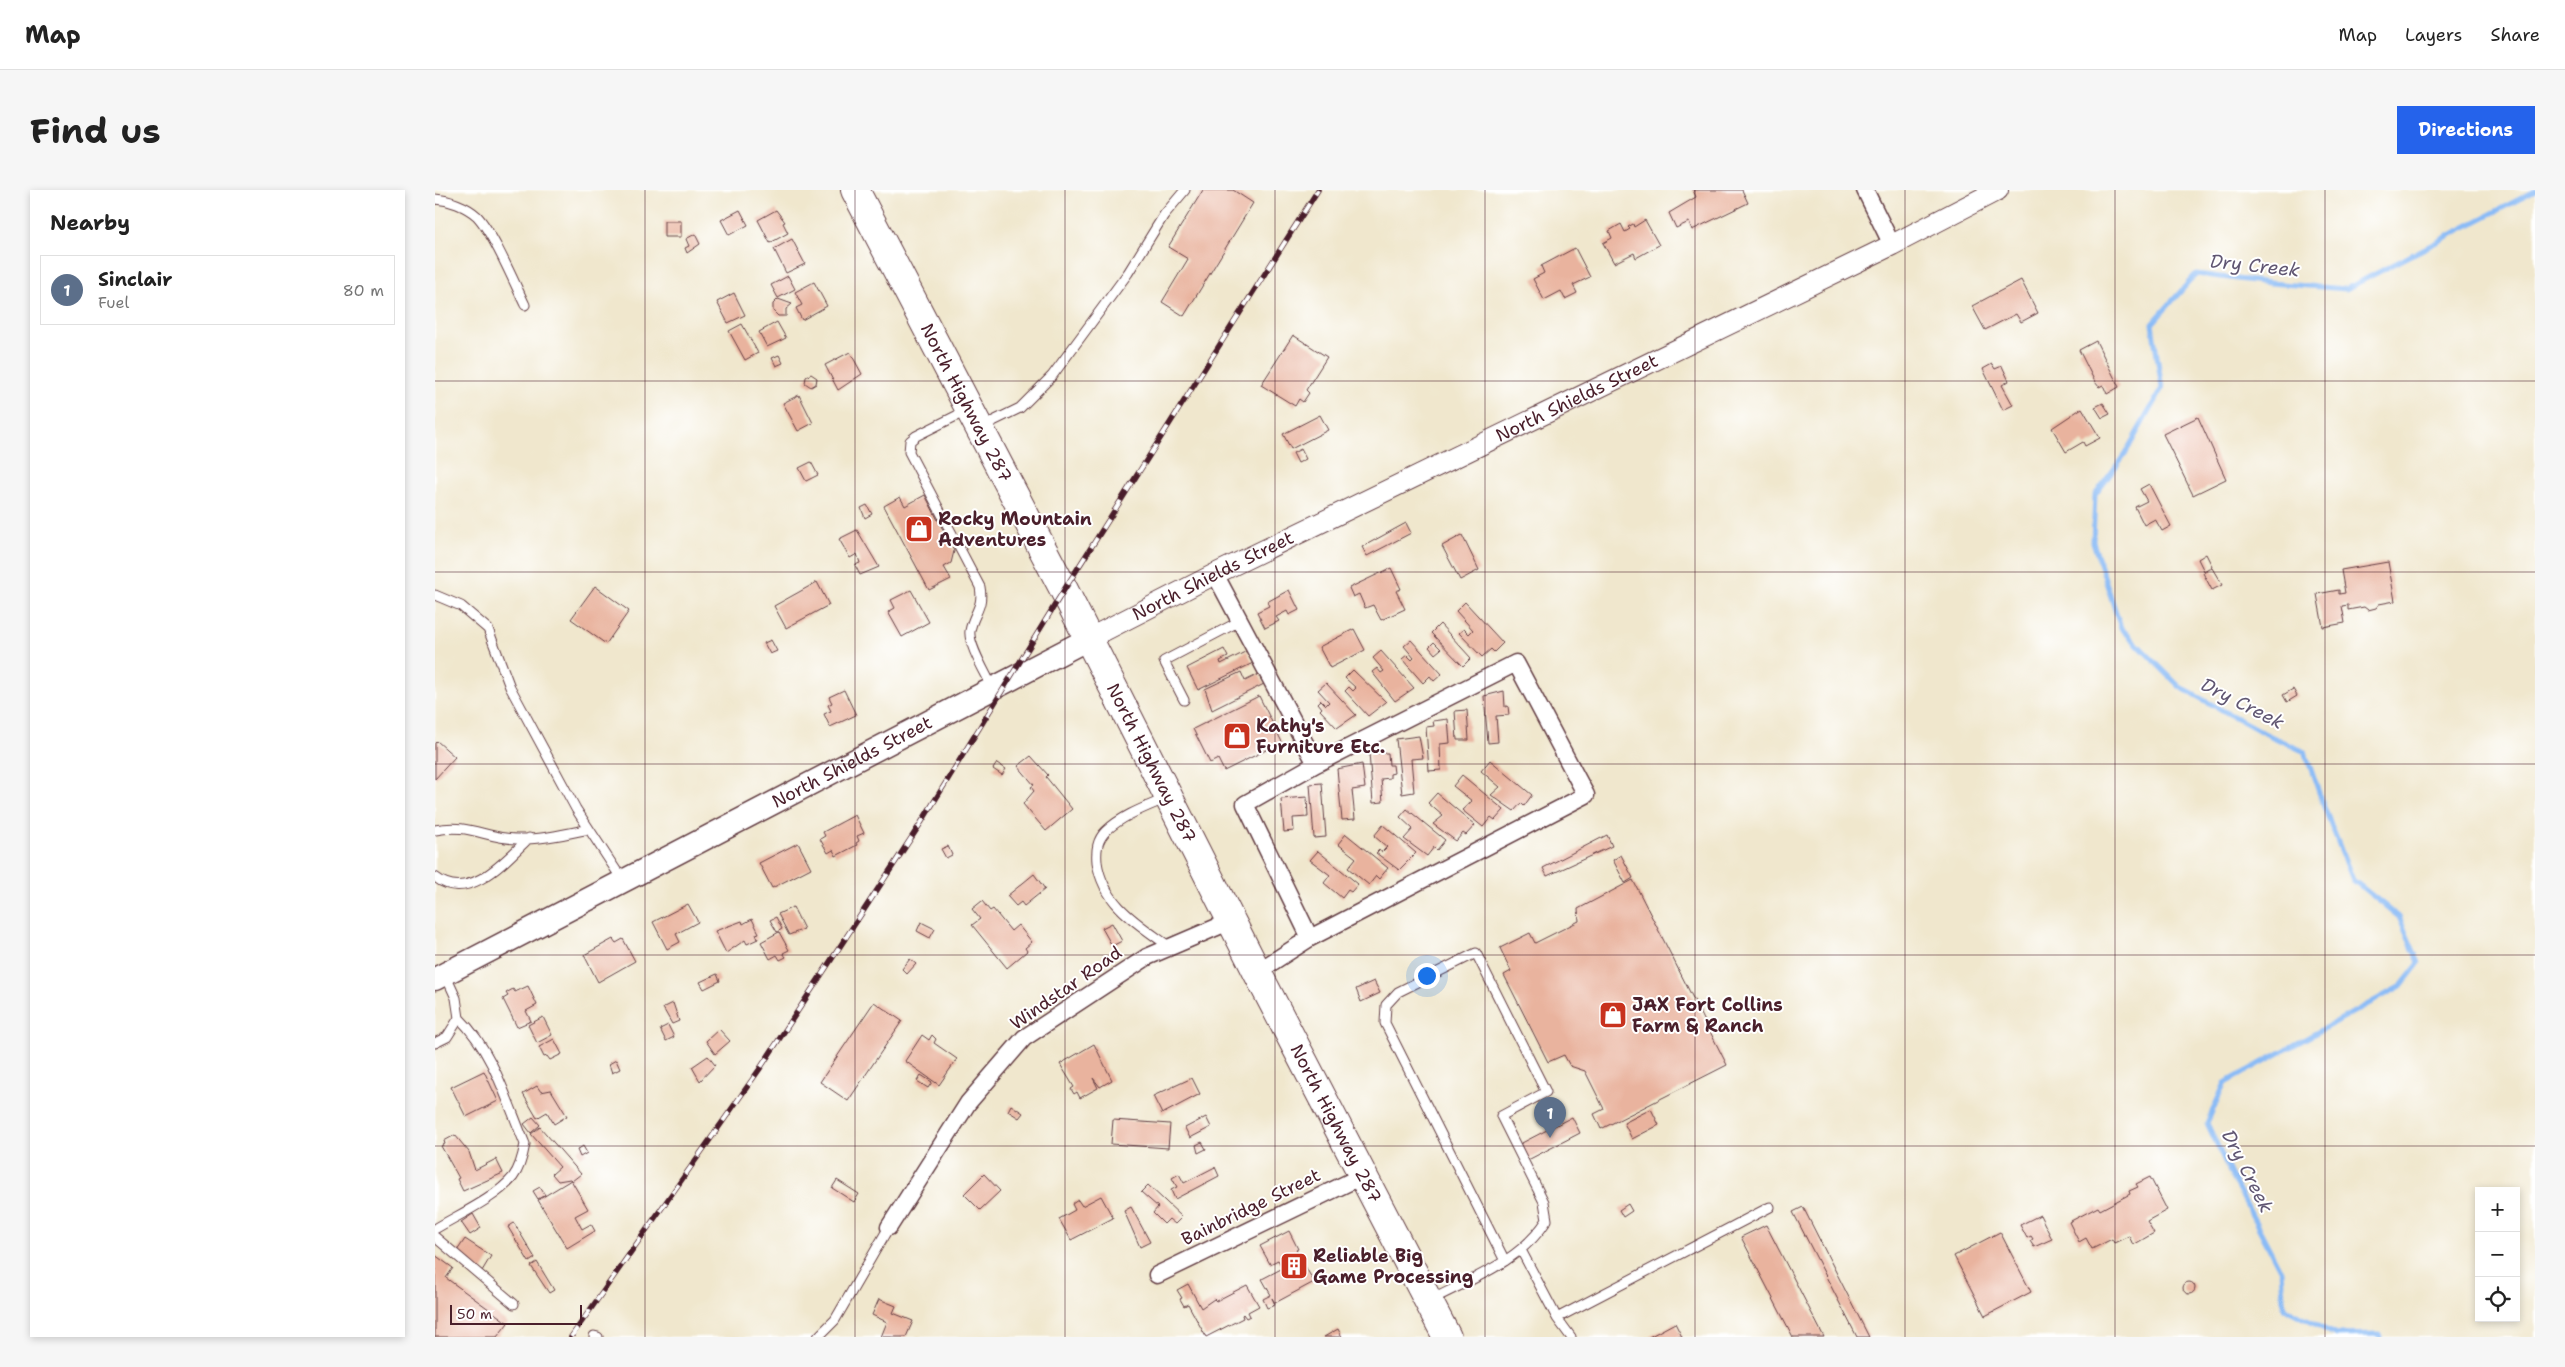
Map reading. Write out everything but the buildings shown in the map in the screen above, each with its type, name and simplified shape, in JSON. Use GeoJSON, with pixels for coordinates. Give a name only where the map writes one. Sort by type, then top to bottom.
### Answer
{"type":"FeatureCollection","features":[{"type":"Feature","properties":{"kind":"highway","name":"North Highway 287"},"geometry":{"type":"LineString","coordinates":[[855,190],[1447,1337]]}},
{"type":"Feature","properties":{"kind":"main road","name":"North Shields Street"},"geometry":{"type":"LineString","coordinates":[[440,977],[1088,639]]}},
{"type":"Feature","properties":{"kind":"street"},"geometry":{"type":"LineString","coordinates":[[1865,190],[1892,245]]}},
{"type":"Feature","properties":{"kind":"street","name":"North Shields Street"},"geometry":{"type":"LineString","coordinates":[[1088,639],[1215,574],[1892,245],[1998,190]]}},
{"type":"Feature","properties":{"kind":"street"},"geometry":{"type":"LineString","coordinates":[[1215,574],[1316,764]]}},
{"type":"Feature","properties":{"kind":"street"},"geometry":{"type":"LineString","coordinates":[[1257,972],[1310,938],[1586,795],[1516,663],[1316,764],[1245,804],[1310,938]]}},
{"type":"Feature","properties":{"kind":"street","name":"Windstar Road"},"geometry":{"type":"LineString","coordinates":[[889,1227],[968,1103],[1024,1038],[1147,957],[1231,921]]}},
{"type":"Feature","properties":{"kind":"street","name":"Bainbridge Street"},"geometry":{"type":"LineString","coordinates":[[1157,1276],[1363,1175]]}},
{"type":"Feature","properties":{"kind":"lane"},"geometry":{"type":"LineString","coordinates":[[993,690],[969,634],[980,608],[982,598],[981,587],[909,452],[910,441],[916,436],[973,419],[1020,408],[1052,376],[1128,273],[1164,215],[1185,190]]}},
{"type":"Feature","properties":{"kind":"lane"},"geometry":{"type":"LineString","coordinates":[[435,200],[449,200],[477,216],[495,244],[525,305]]}},
{"type":"Feature","properties":{"kind":"lane"},"geometry":{"type":"LineString","coordinates":[[435,595],[461,606],[488,629],[511,687],[589,829],[623,881]]}},
{"type":"Feature","properties":{"kind":"lane"},"geometry":{"type":"LineString","coordinates":[[1183,700],[1164,661],[1240,621]]}},
{"type":"Feature","properties":{"kind":"lane"},"geometry":{"type":"LineString","coordinates":[[1168,797],[1119,820],[1097,843],[1096,855],[1099,875],[1111,900],[1130,918],[1170,947]]}},
{"type":"Feature","properties":{"kind":"lane"},"geometry":{"type":"LineString","coordinates":[[435,830],[456,826],[515,839],[589,829]]}},
{"type":"Feature","properties":{"kind":"lane"},"geometry":{"type":"LineString","coordinates":[[435,877],[457,886],[481,880],[499,867],[529,838]]}},
{"type":"Feature","properties":{"kind":"lane"},"geometry":{"type":"LineString","coordinates":[[1429,1301],[1505,1260],[1521,1250],[1535,1238],[1547,1220],[1544,1202],[1501,1116],[1547,1092],[1476,953],[1398,992],[1386,1005],[1385,1023],[1505,1260]]}},
{"type":"Feature","properties":{"kind":"lane"},"geometry":{"type":"LineString","coordinates":[[435,1229],[491,1195],[513,1177],[522,1160],[525,1144],[485,1050],[473,1031],[459,1018],[456,998],[440,977]]}},
{"type":"Feature","properties":{"kind":"lane"},"geometry":{"type":"LineString","coordinates":[[435,1043],[447,1037],[459,1018]]}},
{"type":"Feature","properties":{"kind":"lane"},"geometry":{"type":"LineString","coordinates":[[1557,1318],[1770,1207]]}},
{"type":"Feature","properties":{"kind":"lane"},"geometry":{"type":"LineString","coordinates":[[818,1337],[835,1320],[889,1227]]}},
{"type":"Feature","properties":{"kind":"lane"},"geometry":{"type":"LineString","coordinates":[[435,1237],[514,1304]]}},
{"type":"Feature","properties":{"kind":"lane"},"geometry":{"type":"LineString","coordinates":[[1521,1250],[1557,1318],[1571,1337]]}},
{"type":"Feature","properties":{"kind":"waterway","name":"Dry Creek"},"geometry":{"type":"LineString","coordinates":[[2380,1337],[2379,1334],[2336,1335],[2284,1308],[2281,1271],[2232,1177],[2207,1123],[2225,1083],[2401,986],[2419,963],[2399,917],[2353,880],[2324,807],[2305,752],[2264,733],[2180,687],[2121,628],[2093,542],[2095,495],[2125,454],[2162,388],[2152,324],[2196,274],[2270,283],[2346,289],[2535,191]]}},
{"type":"Feature","properties":{"kind":"railway"},"geometry":{"type":"LineString","coordinates":[[571,1337],[759,1070],[921,823],[1064,590],[1318,190]]}},
{"type":"Feature","properties":{"kind":"place","name":"Rocky Mountain Adventures"},"geometry":{"type":"Point","coordinates":[919,529]}},
{"type":"Feature","properties":{"kind":"place","name":"Kathy's Furniture Etc."},"geometry":{"type":"Point","coordinates":[1237,736]}},
{"type":"Feature","properties":{"kind":"place","name":"JAX Fort Collins Farm & Ranch"},"geometry":{"type":"Point","coordinates":[1613,1015]}},
{"type":"Feature","properties":{"kind":"place","name":"Sinclair"},"geometry":{"type":"Point","coordinates":[1550,1138]}},
{"type":"Feature","properties":{"kind":"place","name":"Reliable Big Game Processing"},"geometry":{"type":"Point","coordinates":[1294,1266]}}]}
